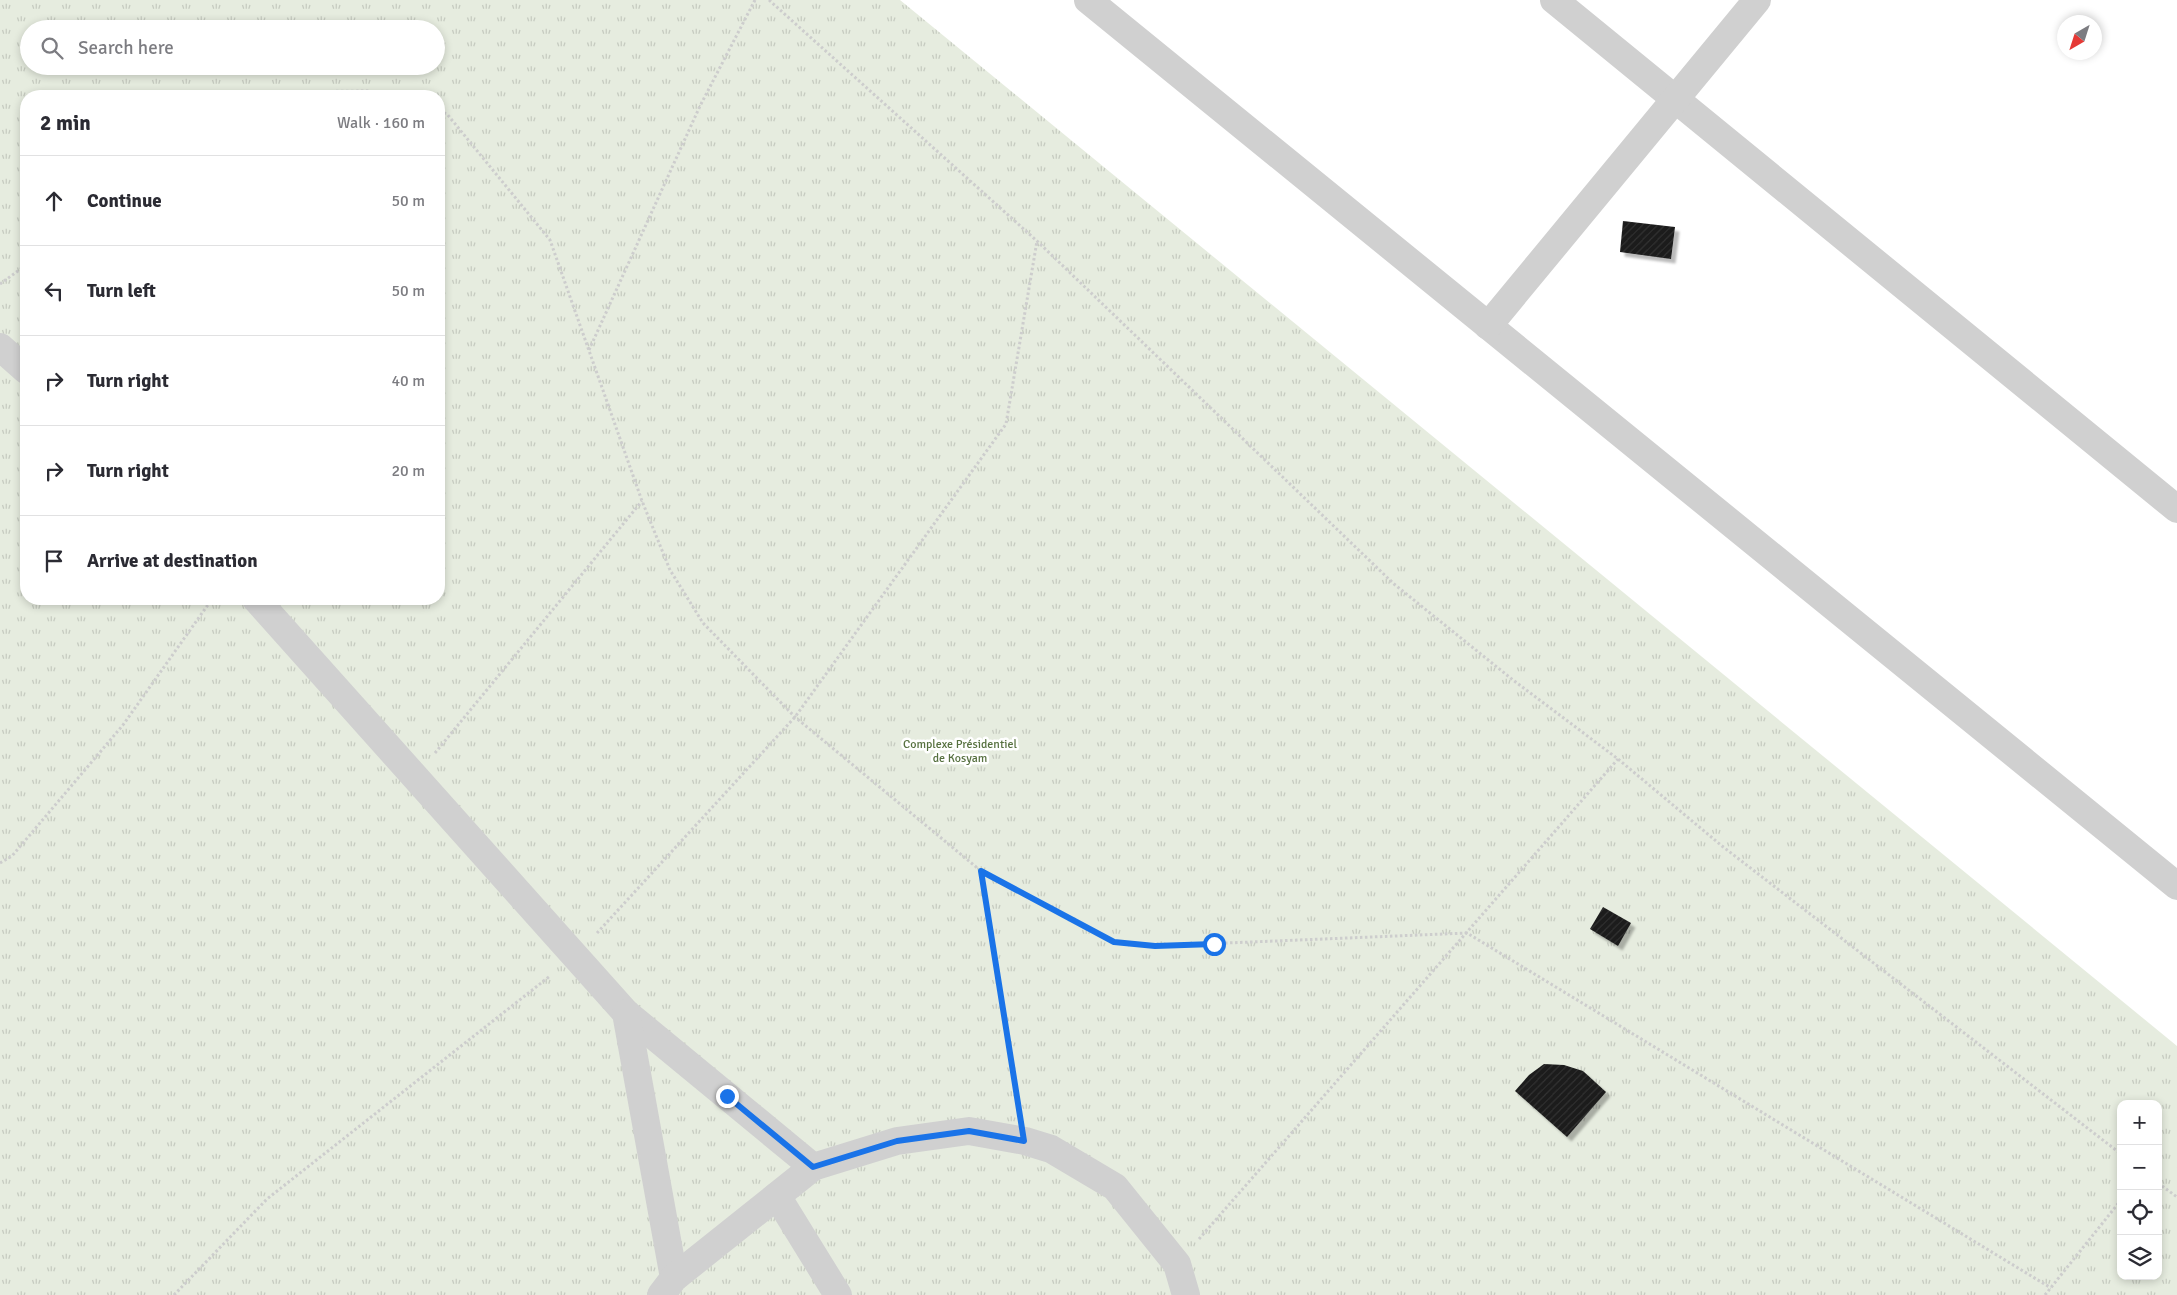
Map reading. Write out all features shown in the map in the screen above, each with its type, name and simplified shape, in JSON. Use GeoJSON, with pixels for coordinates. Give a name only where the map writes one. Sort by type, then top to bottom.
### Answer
{"type":"FeatureCollection","features":[{"type":"Feature","properties":{"kind":"lane"},"geometry":{"type":"LineString","coordinates":[[1088,0],[2177,886]]}},
{"type":"Feature","properties":{"kind":"lane"},"geometry":{"type":"LineString","coordinates":[[1554,0],[2177,509]]}},
{"type":"Feature","properties":{"kind":"lane"},"geometry":{"type":"LineString","coordinates":[[1488,326],[1757,0]]}},
{"type":"Feature","properties":{"kind":"lane"},"geometry":{"type":"LineString","coordinates":[[0,347],[20,365]]}},
{"type":"Feature","properties":{"kind":"lane"},"geometry":{"type":"LineString","coordinates":[[261,605],[626,1013],[813,1167]]}},
{"type":"Feature","properties":{"kind":"lane"},"geometry":{"type":"LineString","coordinates":[[626,1013],[667,1286]]}},
{"type":"Feature","properties":{"kind":"lane"},"geometry":{"type":"LineString","coordinates":[[667,1286],[813,1167],[897,1141],[969,1131],[1024,1141],[1051,1149],[1115,1187],[1177,1264],[1186,1295]]}},
{"type":"Feature","properties":{"kind":"lane"},"geometry":{"type":"LineString","coordinates":[[777,1196],[838,1295]]}},
{"type":"Feature","properties":{"kind":"path"},"geometry":{"type":"LineString","coordinates":[[589,350],[700,106],[755,0]]}},
{"type":"Feature","properties":{"kind":"path"},"geometry":{"type":"LineString","coordinates":[[769,0],[1037,241],[1394,584],[1513,680],[1618,759],[1722,846],[2117,1151]]}},
{"type":"Feature","properties":{"kind":"path"},"geometry":{"type":"LineString","coordinates":[[445,114],[550,240],[642,501],[670,570],[702,623],[795,717],[981,871],[1114,942],[1155,946],[1467,933],[2051,1288]]}},
{"type":"Feature","properties":{"kind":"path"},"geometry":{"type":"LineString","coordinates":[[174,1295],[267,1199],[576,956],[795,717],[1006,424],[1037,241]]}},
{"type":"Feature","properties":{"kind":"path"},"geometry":{"type":"LineString","coordinates":[[0,284],[20,269]]}},
{"type":"Feature","properties":{"kind":"path"},"geometry":{"type":"LineString","coordinates":[[415,776],[642,501]]}},
{"type":"Feature","properties":{"kind":"path"},"geometry":{"type":"LineString","coordinates":[[0,863],[12,856],[123,725],[208,605]]}},
{"type":"Feature","properties":{"kind":"path"},"geometry":{"type":"LineString","coordinates":[[1177,1264],[1618,759]]}},
{"type":"Feature","properties":{"kind":"path"},"geometry":{"type":"LineString","coordinates":[[981,871],[1024,1141]]}},
{"type":"Feature","properties":{"kind":"path"},"geometry":{"type":"LineString","coordinates":[[2162,1186],[2177,1197]]}},
{"type":"Feature","properties":{"kind":"path"},"geometry":{"type":"LineString","coordinates":[[2045,1295],[2117,1205]]}},
{"type":"Feature","properties":{"kind":"green space","name":"Complexe Présidentiel de Kosyam"},"geometry":{"type":"Polygon","coordinates":[[[0,0],[900,0],[2177,1046],[2177,1295],[0,1295],[0,0]]]}},
{"type":"Feature","properties":{"kind":"building"},"geometry":{"type":"Polygon","coordinates":[[[1623,221],[1675,227],[1671,259],[1620,252],[1623,221]]]}},
{"type":"Feature","properties":{"kind":"building"},"geometry":{"type":"Polygon","coordinates":[[[1603,907],[1631,923],[1618,946],[1590,929],[1603,907]]]}},
{"type":"Feature","properties":{"kind":"building"},"geometry":{"type":"Polygon","coordinates":[[[1544,1064],[1564,1065],[1583,1071],[1606,1092],[1567,1137],[1515,1091],[1529,1075],[1544,1064]]]}},
{"type":"Feature","properties":{"kind":"route"},"geometry":{"type":"LineString","coordinates":[[727,1096],[813,1167],[897,1141],[969,1131],[1024,1141],[981,871],[1114,942],[1155,946],[1214,944]]}}]}
